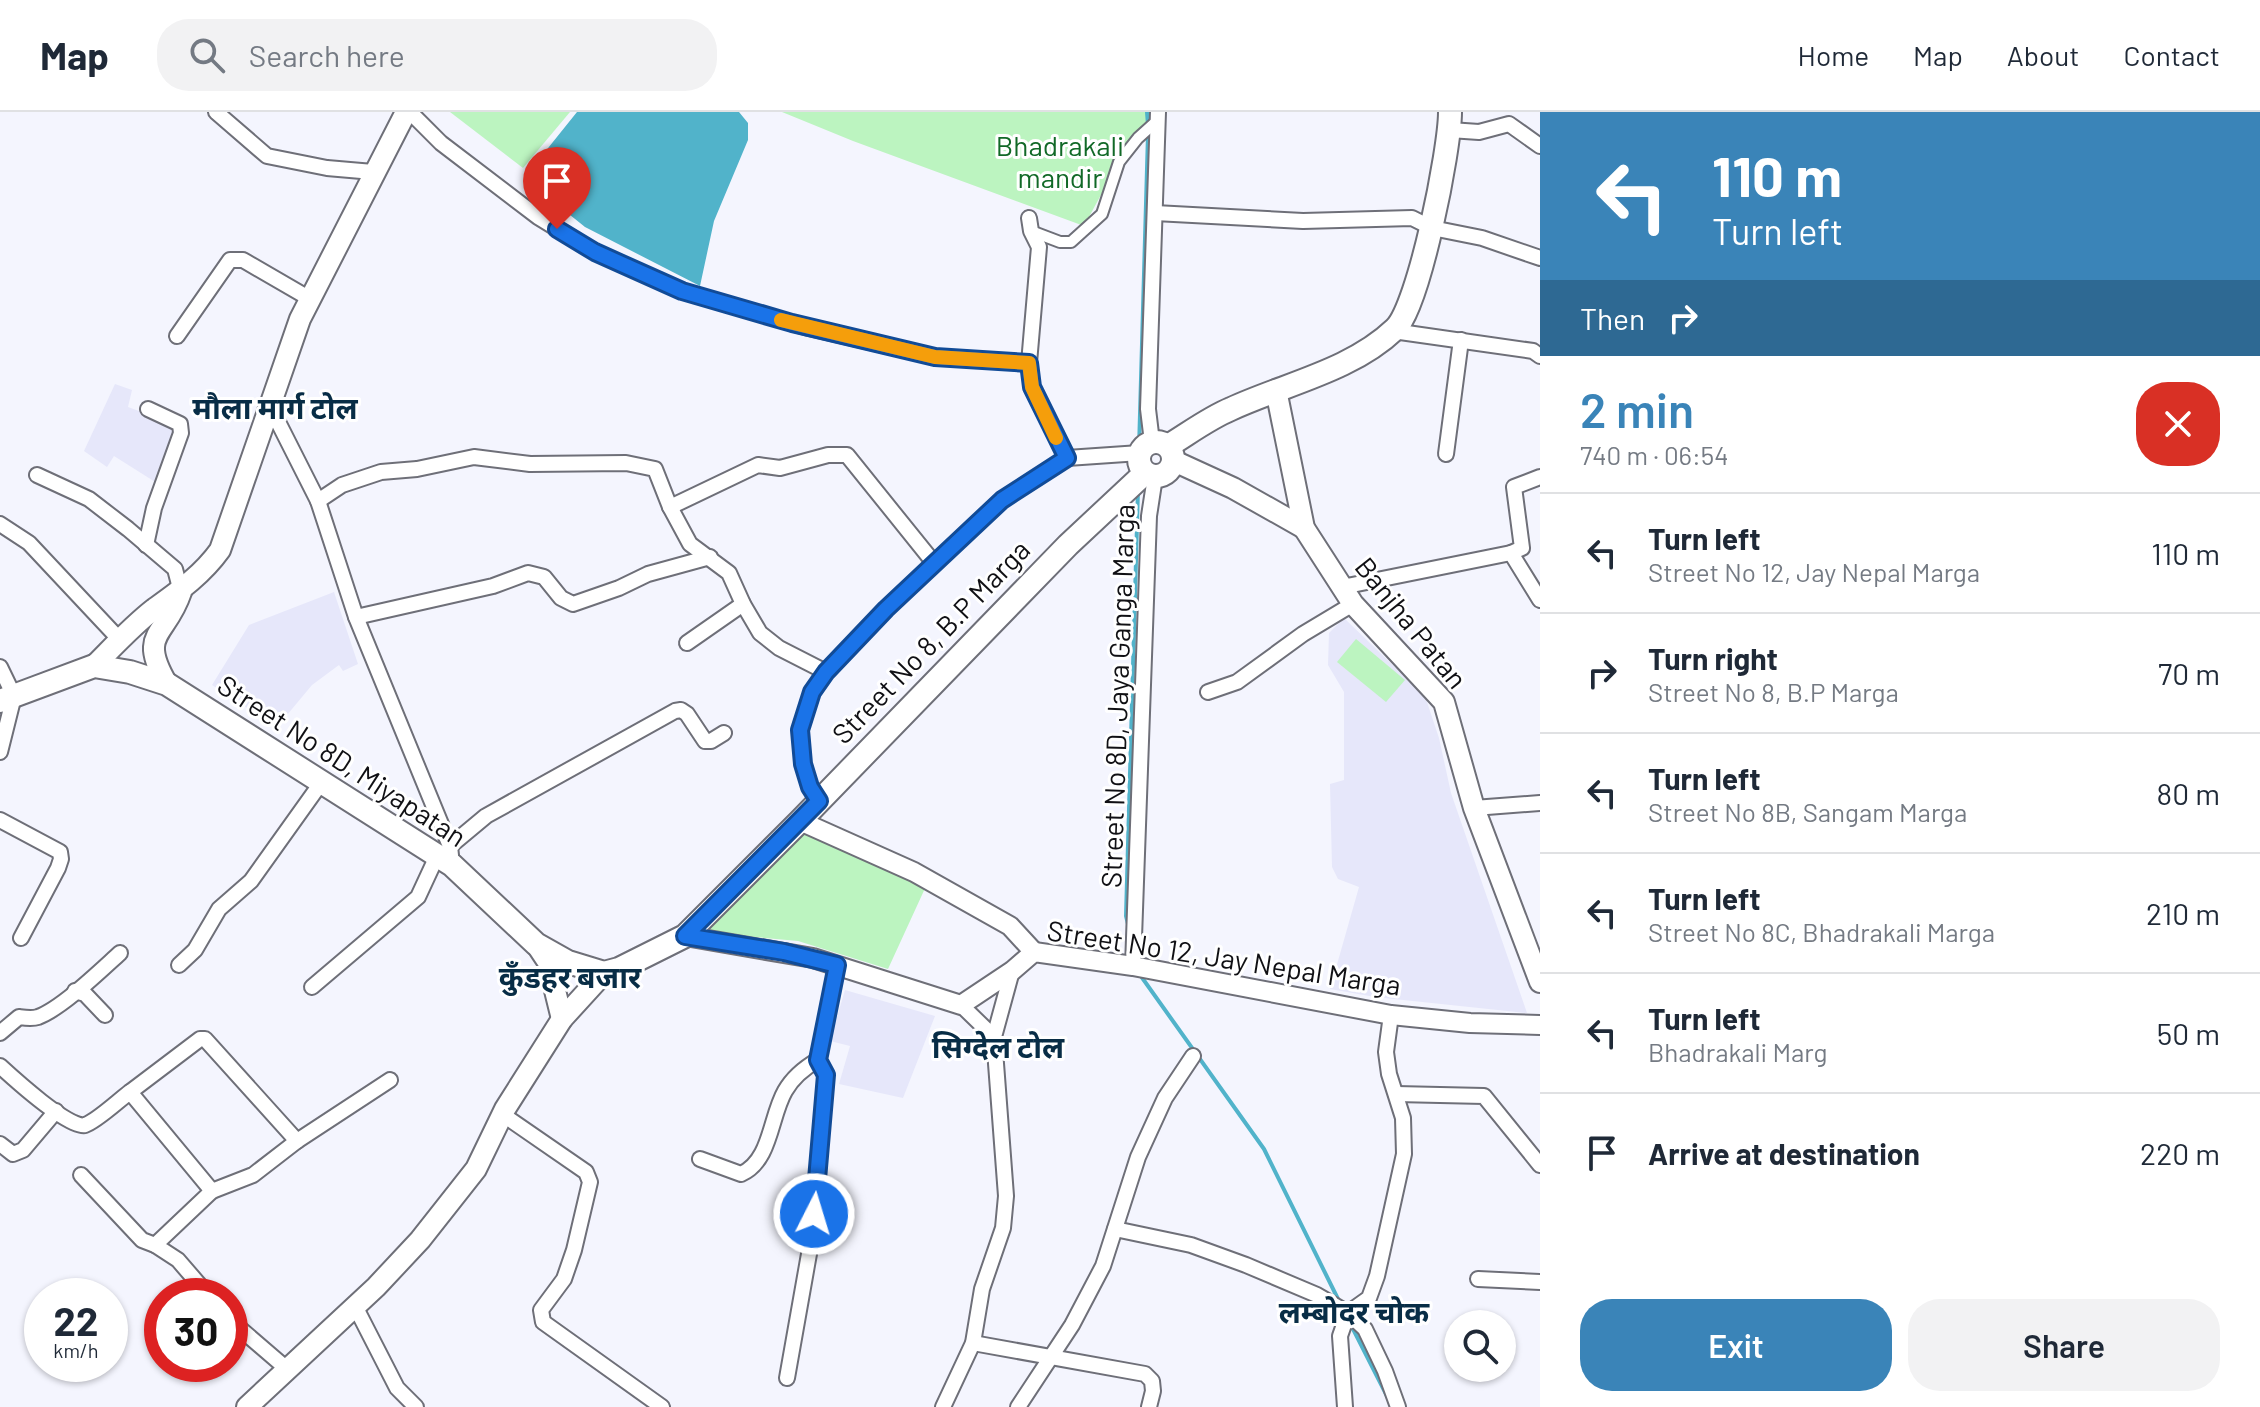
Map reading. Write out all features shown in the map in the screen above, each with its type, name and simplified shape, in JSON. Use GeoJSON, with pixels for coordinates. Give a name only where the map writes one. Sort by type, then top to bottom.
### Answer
{"type":"FeatureCollection","features":[{"type":"Feature","properties":{"kind":"main road"},"geometry":{"type":"LineString","coordinates":[[7,699],[94,666],[153,610],[181,592],[220,550],[289,348],[373,172],[408,112]]}},
{"type":"Feature","properties":{"kind":"main road"},"geometry":{"type":"LineString","coordinates":[[1393,331],[1403,322],[1432,228],[1450,121]]}},
{"type":"Feature","properties":{"kind":"main road","name":"Street No 8, B.P Marga"},"geometry":{"type":"LineString","coordinates":[[258,1403],[287,1369],[420,1240],[476,1169],[502,1114],[562,1019],[604,973],[619,969],[685,936],[1156,459],[1228,410],[1347,361],[1393,331]]}},
{"type":"Feature","properties":{"kind":"main road","name":"Banjha Patan"},"geometry":{"type":"LineString","coordinates":[[1276,390],[1304,528],[1348,595],[1444,702],[1474,808],[1540,982]]}},
{"type":"Feature","properties":{"kind":"main road"},"geometry":{"type":"LineString","coordinates":[[1156,459],[1233,488],[1304,528]]}},
{"type":"Feature","properties":{"kind":"main road"},"geometry":{"type":"LineString","coordinates":[[167,684],[153,655],[155,640],[175,609],[181,592]]}},
{"type":"Feature","properties":{"kind":"main road","name":"Street No 8D, Miyapatan"},"geometry":{"type":"LineString","coordinates":[[94,666],[130,672],[167,684],[321,783],[446,856],[536,944],[548,962],[562,1019]]}},
{"type":"Feature","properties":{"kind":"main road","name":"Street No 8D, Miyapatan"},"geometry":{"type":"LineString","coordinates":[[536,944],[568,962],[604,973]]}},
{"type":"Feature","properties":{"kind":"street"},"geometry":{"type":"LineString","coordinates":[[216,112],[267,156],[327,168],[373,172]]}},
{"type":"Feature","properties":{"kind":"street"},"geometry":{"type":"LineString","coordinates":[[408,112],[441,143],[538,217],[595,252],[682,291],[809,328],[935,357],[1029,363]]}},
{"type":"Feature","properties":{"kind":"street"},"geometry":{"type":"LineString","coordinates":[[1030,225],[1060,242],[1071,242],[1087,229],[1102,214],[1119,162],[1158,116]]}},
{"type":"Feature","properties":{"kind":"street","name":"Street No 8D, Jaya Ganga Marga"},"geometry":{"type":"LineString","coordinates":[[1133,966],[1149,516],[1156,459],[1148,409],[1158,116]]}},
{"type":"Feature","properties":{"kind":"street"},"geometry":{"type":"LineString","coordinates":[[1450,121],[1479,132],[1509,124],[1540,146]]}},
{"type":"Feature","properties":{"kind":"street"},"geometry":{"type":"LineString","coordinates":[[1155,213],[1303,221],[1412,218],[1432,228],[1482,238],[1540,258]]}},
{"type":"Feature","properties":{"kind":"street"},"geometry":{"type":"LineString","coordinates":[[1030,225],[1039,247],[1029,363],[1032,387],[1067,458]]}},
{"type":"Feature","properties":{"kind":"street"},"geometry":{"type":"LineString","coordinates":[[177,336],[230,260],[243,260],[312,300]]}},
{"type":"Feature","properties":{"kind":"street"},"geometry":{"type":"LineString","coordinates":[[1393,331],[1533,351],[1540,356]]}},
{"type":"Feature","properties":{"kind":"street"},"geometry":{"type":"LineString","coordinates":[[1446,454],[1461,340]]}},
{"type":"Feature","properties":{"kind":"street"},"geometry":{"type":"LineString","coordinates":[[271,408],[318,501],[356,617],[446,856]]}},
{"type":"Feature","properties":{"kind":"street"},"geometry":{"type":"LineString","coordinates":[[146,545],[154,508],[181,433],[180,424],[148,409]]}},
{"type":"Feature","properties":{"kind":"street"},"geometry":{"type":"LineString","coordinates":[[670,507],[758,465],[780,468],[828,455],[847,455],[934,563]]}},
{"type":"Feature","properties":{"kind":"street"},"geometry":{"type":"LineString","coordinates":[[318,501],[342,485],[381,472],[417,469],[474,457],[530,464],[626,463],[655,469],[670,507],[690,544],[729,573],[760,633],[779,648],[826,672]]}},
{"type":"Feature","properties":{"kind":"street"},"geometry":{"type":"LineString","coordinates":[[819,801],[810,787],[803,764],[800,730],[812,692],[826,672],[934,563],[1002,500],[1067,458],[1156,459]]}},
{"type":"Feature","properties":{"kind":"street"},"geometry":{"type":"LineString","coordinates":[[37,475],[89,499],[146,545],[175,569],[181,592]]}},
{"type":"Feature","properties":{"kind":"street"},"geometry":{"type":"LineString","coordinates":[[1208,692],[1237,682],[1303,634],[1348,595],[1522,548],[1514,487],[1540,477]]}},
{"type":"Feature","properties":{"kind":"street"},"geometry":{"type":"LineString","coordinates":[[0,524],[29,543],[120,640]]}},
{"type":"Feature","properties":{"kind":"street"},"geometry":{"type":"LineString","coordinates":[[1511,553],[1540,600]]}},
{"type":"Feature","properties":{"kind":"street"},"geometry":{"type":"LineString","coordinates":[[356,617],[493,586],[528,573],[544,577],[561,598],[573,604],[648,574],[710,557]]}},
{"type":"Feature","properties":{"kind":"street"},"geometry":{"type":"LineString","coordinates":[[687,643],[743,604]]}},
{"type":"Feature","properties":{"kind":"street"},"geometry":{"type":"LineString","coordinates":[[0,667],[7,699],[0,752]]}},
{"type":"Feature","properties":{"kind":"street"},"geometry":{"type":"LineString","coordinates":[[312,987],[418,897],[446,856],[486,816],[675,711],[681,710],[687,714],[705,741],[724,733]]}},
{"type":"Feature","properties":{"kind":"street"},"geometry":{"type":"LineString","coordinates":[[179,965],[195,950],[219,909],[251,881],[321,783]]}},
{"type":"Feature","properties":{"kind":"street"},"geometry":{"type":"LineString","coordinates":[[1474,808],[1540,803]]}},
{"type":"Feature","properties":{"kind":"street"},"geometry":{"type":"LineString","coordinates":[[0,820],[60,852],[61,859],[21,938]]}},
{"type":"Feature","properties":{"kind":"street"},"geometry":{"type":"LineString","coordinates":[[800,821],[914,872],[1010,926],[1034,952]]}},
{"type":"Feature","properties":{"kind":"street"},"geometry":{"type":"LineString","coordinates":[[685,936],[784,952],[837,965],[961,1005],[994,1037]]}},
{"type":"Feature","properties":{"kind":"street","name":"Street No 12, Jay Nepal Marga"},"geometry":{"type":"LineString","coordinates":[[961,1005],[1012,971],[1034,952],[1133,966],[1391,1015],[1470,1023],[1540,1025]]}},
{"type":"Feature","properties":{"kind":"street"},"geometry":{"type":"LineString","coordinates":[[0,1033],[19,1017],[35,1018],[45,1014],[120,953]]}},
{"type":"Feature","properties":{"kind":"street"},"geometry":{"type":"LineString","coordinates":[[787,1378],[812,1237],[826,1075],[818,1060],[837,965]]}},
{"type":"Feature","properties":{"kind":"street"},"geometry":{"type":"LineString","coordinates":[[943,1407],[973,1343],[982,1289],[1003,1228],[1006,1196],[994,1037],[1012,971]]}},
{"type":"Feature","properties":{"kind":"street"},"geometry":{"type":"LineString","coordinates":[[75,991],[85,994],[105,1015]]}},
{"type":"Feature","properties":{"kind":"street"},"geometry":{"type":"LineString","coordinates":[[1345,1407],[1340,1336],[1348,1313],[1369,1298],[1377,1276],[1404,1154],[1403,1118],[1389,1074],[1386,1052],[1391,1015]]}},
{"type":"Feature","properties":{"kind":"street"},"geometry":{"type":"LineString","coordinates":[[0,1066],[29,1094],[76,1126],[86,1125],[200,1039],[205,1039],[297,1141]]}},
{"type":"Feature","properties":{"kind":"street"},"geometry":{"type":"LineString","coordinates":[[1018,1407],[1072,1325],[1103,1266],[1138,1157],[1160,1110],[1193,1056]]}},
{"type":"Feature","properties":{"kind":"street"},"geometry":{"type":"LineString","coordinates":[[700,1159],[741,1174],[749,1171],[759,1160],[785,1091],[801,1070],[818,1060]]}},
{"type":"Feature","properties":{"kind":"street"},"geometry":{"type":"LineString","coordinates":[[155,1245],[212,1191],[253,1175],[297,1141],[390,1080]]}},
{"type":"Feature","properties":{"kind":"street"},"geometry":{"type":"LineString","coordinates":[[130,1092],[212,1191]]}},
{"type":"Feature","properties":{"kind":"street"},"geometry":{"type":"LineString","coordinates":[[1396,1094],[1484,1096],[1540,1165]]}},
{"type":"Feature","properties":{"kind":"street"},"geometry":{"type":"LineString","coordinates":[[0,1144],[13,1154],[23,1150],[56,1111]]}},
{"type":"Feature","properties":{"kind":"street"},"geometry":{"type":"LineString","coordinates":[[502,1114],[586,1172],[590,1182],[574,1250],[564,1279],[541,1310],[543,1322],[662,1407]]}},
{"type":"Feature","properties":{"kind":"street"},"geometry":{"type":"LineString","coordinates":[[81,1175],[142,1240],[178,1260],[194,1278]]}},
{"type":"Feature","properties":{"kind":"street"},"geometry":{"type":"LineString","coordinates":[[1115,1229],[1191,1245],[1317,1295],[1348,1313],[1365,1329],[1398,1407]]}},
{"type":"Feature","properties":{"kind":"street"},"geometry":{"type":"LineString","coordinates":[[1478,1279],[1540,1282]]}},
{"type":"Feature","properties":{"kind":"street"},"geometry":{"type":"LineString","coordinates":[[355,1306],[397,1388],[416,1407]]}},
{"type":"Feature","properties":{"kind":"street"},"geometry":{"type":"LineString","coordinates":[[248,1335],[287,1369]]}},
{"type":"Feature","properties":{"kind":"street"},"geometry":{"type":"LineString","coordinates":[[973,1343],[1145,1374],[1152,1381],[1149,1407]]}},
{"type":"Feature","properties":{"kind":"shaded area"},"geometry":{"type":"Polygon","coordinates":[[[115,384],[132,390],[128,407],[174,424],[160,485],[114,456],[107,467],[84,451],[115,384]]]}},
{"type":"Feature","properties":{"kind":"shaded area"},"geometry":{"type":"Polygon","coordinates":[[[334,592],[358,664],[343,671],[339,665],[312,685],[277,727],[212,685],[249,625],[334,592]]]}},
{"type":"Feature","properties":{"kind":"shaded area"},"geometry":{"type":"Polygon","coordinates":[[[1344,618],[1425,696],[1439,738],[1451,793],[1527,1013],[1375,997],[1330,989],[1359,887],[1338,879],[1332,867],[1330,784],[1344,780],[1344,692],[1328,665],[1329,633],[1344,618]]]}},
{"type":"Feature","properties":{"kind":"shaded area"},"geometry":{"type":"Polygon","coordinates":[[[845,990],[935,1016],[903,1098],[839,1084],[850,1046],[830,1041],[845,990]]]}},
{"type":"Feature","properties":{"kind":"green space"},"geometry":{"type":"Polygon","coordinates":[[[450,112],[570,112],[523,168],[450,112]]]}},
{"type":"Feature","properties":{"kind":"green space","name":"Bhadrakali mandir"},"geometry":{"type":"Polygon","coordinates":[[[782,112],[1150,112],[1151,127],[1120,160],[1084,226],[782,112]]]}},
{"type":"Feature","properties":{"kind":"green space"},"geometry":{"type":"Polygon","coordinates":[[[1356,639],[1405,680],[1386,702],[1337,662],[1356,639]]]}},
{"type":"Feature","properties":{"kind":"green space"},"geometry":{"type":"Polygon","coordinates":[[[802,832],[927,884],[888,969],[798,941],[711,933],[710,929],[802,832]]]}},
{"type":"Feature","properties":{"kind":"water"},"geometry":{"type":"Polygon","coordinates":[[[577,112],[739,112],[748,123],[748,140],[714,221],[700,286],[585,227],[524,178],[577,112]]]}},
{"type":"Feature","properties":{"kind":"waterway"},"geometry":{"type":"LineString","coordinates":[[1147,112],[1148,125]]}},
{"type":"Feature","properties":{"kind":"waterway"},"geometry":{"type":"LineString","coordinates":[[1139,449],[1148,134]]}},
{"type":"Feature","properties":{"kind":"waterway"},"geometry":{"type":"LineString","coordinates":[[1128,924],[1138,489]]}},
{"type":"Feature","properties":{"kind":"waterway"},"geometry":{"type":"LineString","coordinates":[[1138,972],[1264,1149],[1339,1301]]}},
{"type":"Feature","properties":{"kind":"waterway"},"geometry":{"type":"LineString","coordinates":[[1350,1323],[1388,1398]]}},
{"type":"Feature","properties":{"kind":"slow traffic"},"geometry":{"type":"LineString","coordinates":[[781,320],[935,357],[1029,363],[1032,387],[1056,438]]}},
{"type":"Feature","properties":{"kind":"district","name":"मौला मार्ग टोल"},"geometry":{"type":"Point","coordinates":[275,409]}},
{"type":"Feature","properties":{"kind":"district","name":"कुँडहर बजार"},"geometry":{"type":"Point","coordinates":[570,978]}},
{"type":"Feature","properties":{"kind":"district","name":"सिग्देल टोल"},"geometry":{"type":"Point","coordinates":[998,1048]}},
{"type":"Feature","properties":{"kind":"district","name":"लम्बोदर चोक"},"geometry":{"type":"Point","coordinates":[1354,1313]}},
{"type":"Feature","properties":{"kind":"route"},"geometry":{"type":"LineString","coordinates":[[557,229],[595,252],[682,291],[809,328],[935,357],[1029,363],[1032,387],[1067,458],[1002,500],[886,609],[826,672],[812,692],[800,730],[803,764],[810,787],[819,801],[685,936],[784,952],[837,965],[818,1060],[826,1075],[814,1214]]}}]}
